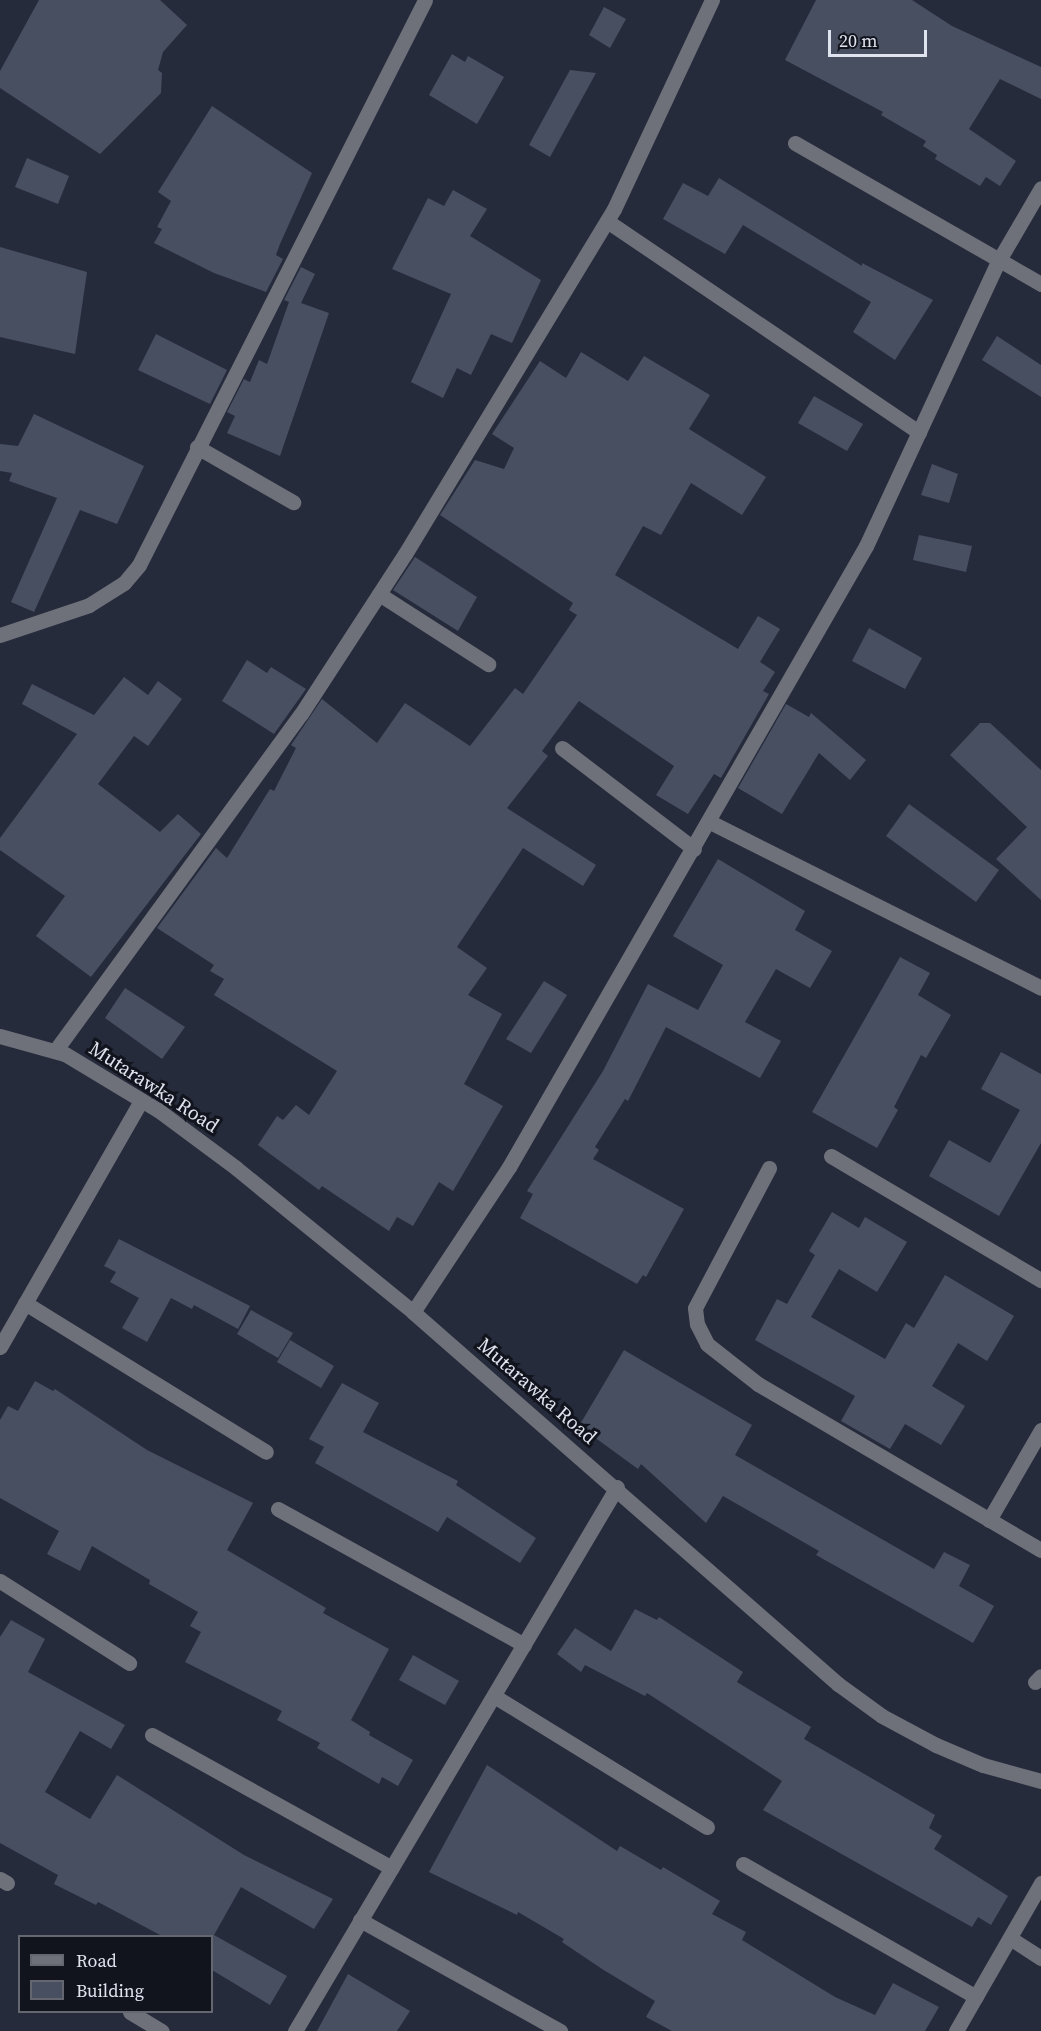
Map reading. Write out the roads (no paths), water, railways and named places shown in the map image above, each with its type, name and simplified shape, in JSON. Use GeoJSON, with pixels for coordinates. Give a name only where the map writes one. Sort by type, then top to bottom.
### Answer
{"type":"FeatureCollection","features":[{"type":"Feature","properties":{"kind":"street"},"geometry":{"type":"LineString","coordinates":[[0,634],[89,605],[124,583],[139,565],[424,0]]}},
{"type":"Feature","properties":{"kind":"street"},"geometry":{"type":"LineString","coordinates":[[55,1051],[301,714],[379,594],[607,221],[712,0]]}},
{"type":"Feature","properties":{"kind":"street"},"geometry":{"type":"LineString","coordinates":[[795,143],[1041,284]]}},
{"type":"Feature","properties":{"kind":"street"},"geometry":{"type":"LineString","coordinates":[[413,1312],[509,1167],[710,822],[866,546],[999,260],[1041,188]]}},
{"type":"Feature","properties":{"kind":"street"},"geometry":{"type":"LineString","coordinates":[[607,221],[919,432]]}},
{"type":"Feature","properties":{"kind":"street"},"geometry":{"type":"LineString","coordinates":[[197,447],[293,502]]}},
{"type":"Feature","properties":{"kind":"street"},"geometry":{"type":"LineString","coordinates":[[379,594],[488,664]]}},
{"type":"Feature","properties":{"kind":"street"},"geometry":{"type":"LineString","coordinates":[[562,748],[694,849]]}},
{"type":"Feature","properties":{"kind":"street"},"geometry":{"type":"LineString","coordinates":[[710,822],[1041,988]]}},
{"type":"Feature","properties":{"kind":"street","name":"Mutarawka Road"},"geometry":{"type":"LineString","coordinates":[[0,1036],[55,1051],[141,1101],[236,1168],[413,1312],[617,1487],[838,1684],[882,1716],[936,1745],[983,1765],[1041,1781]]}},
{"type":"Feature","properties":{"kind":"street"},"geometry":{"type":"LineString","coordinates":[[0,1347],[141,1101]]}},
{"type":"Feature","properties":{"kind":"street"},"geometry":{"type":"LineString","coordinates":[[831,1156],[1041,1280]]}},
{"type":"Feature","properties":{"kind":"street"},"geometry":{"type":"LineString","coordinates":[[769,1168],[695,1308],[697,1324],[707,1344],[758,1384],[1041,1550]]}},
{"type":"Feature","properties":{"kind":"street"},"geometry":{"type":"LineString","coordinates":[[25,1304],[267,1452]]}},
{"type":"Feature","properties":{"kind":"street"},"geometry":{"type":"LineString","coordinates":[[989,1520],[1041,1430]]}},
{"type":"Feature","properties":{"kind":"street"},"geometry":{"type":"LineString","coordinates":[[295,2031],[617,1487]]}},
{"type":"Feature","properties":{"kind":"street"},"geometry":{"type":"LineString","coordinates":[[278,1509],[524,1645]]}},
{"type":"Feature","properties":{"kind":"street"},"geometry":{"type":"LineString","coordinates":[[0,1581],[129,1664]]}},
{"type":"Feature","properties":{"kind":"street"},"geometry":{"type":"LineString","coordinates":[[494,1696],[707,1827]]}},
{"type":"Feature","properties":{"kind":"street"},"geometry":{"type":"LineString","coordinates":[[152,1735],[392,1868]]}},
{"type":"Feature","properties":{"kind":"street"},"geometry":{"type":"LineString","coordinates":[[743,1864],[976,1997]]}},
{"type":"Feature","properties":{"kind":"street"},"geometry":{"type":"LineString","coordinates":[[956,2031],[1041,1883]]}},
{"type":"Feature","properties":{"kind":"street"},"geometry":{"type":"LineString","coordinates":[[360,1920],[560,2031]]}},
{"type":"Feature","properties":{"kind":"street"},"geometry":{"type":"LineString","coordinates":[[1010,1938],[1041,1958]]}},
{"type":"Feature","properties":{"kind":"street"},"geometry":{"type":"LineString","coordinates":[[132,2013],[162,2031]]}}]}
